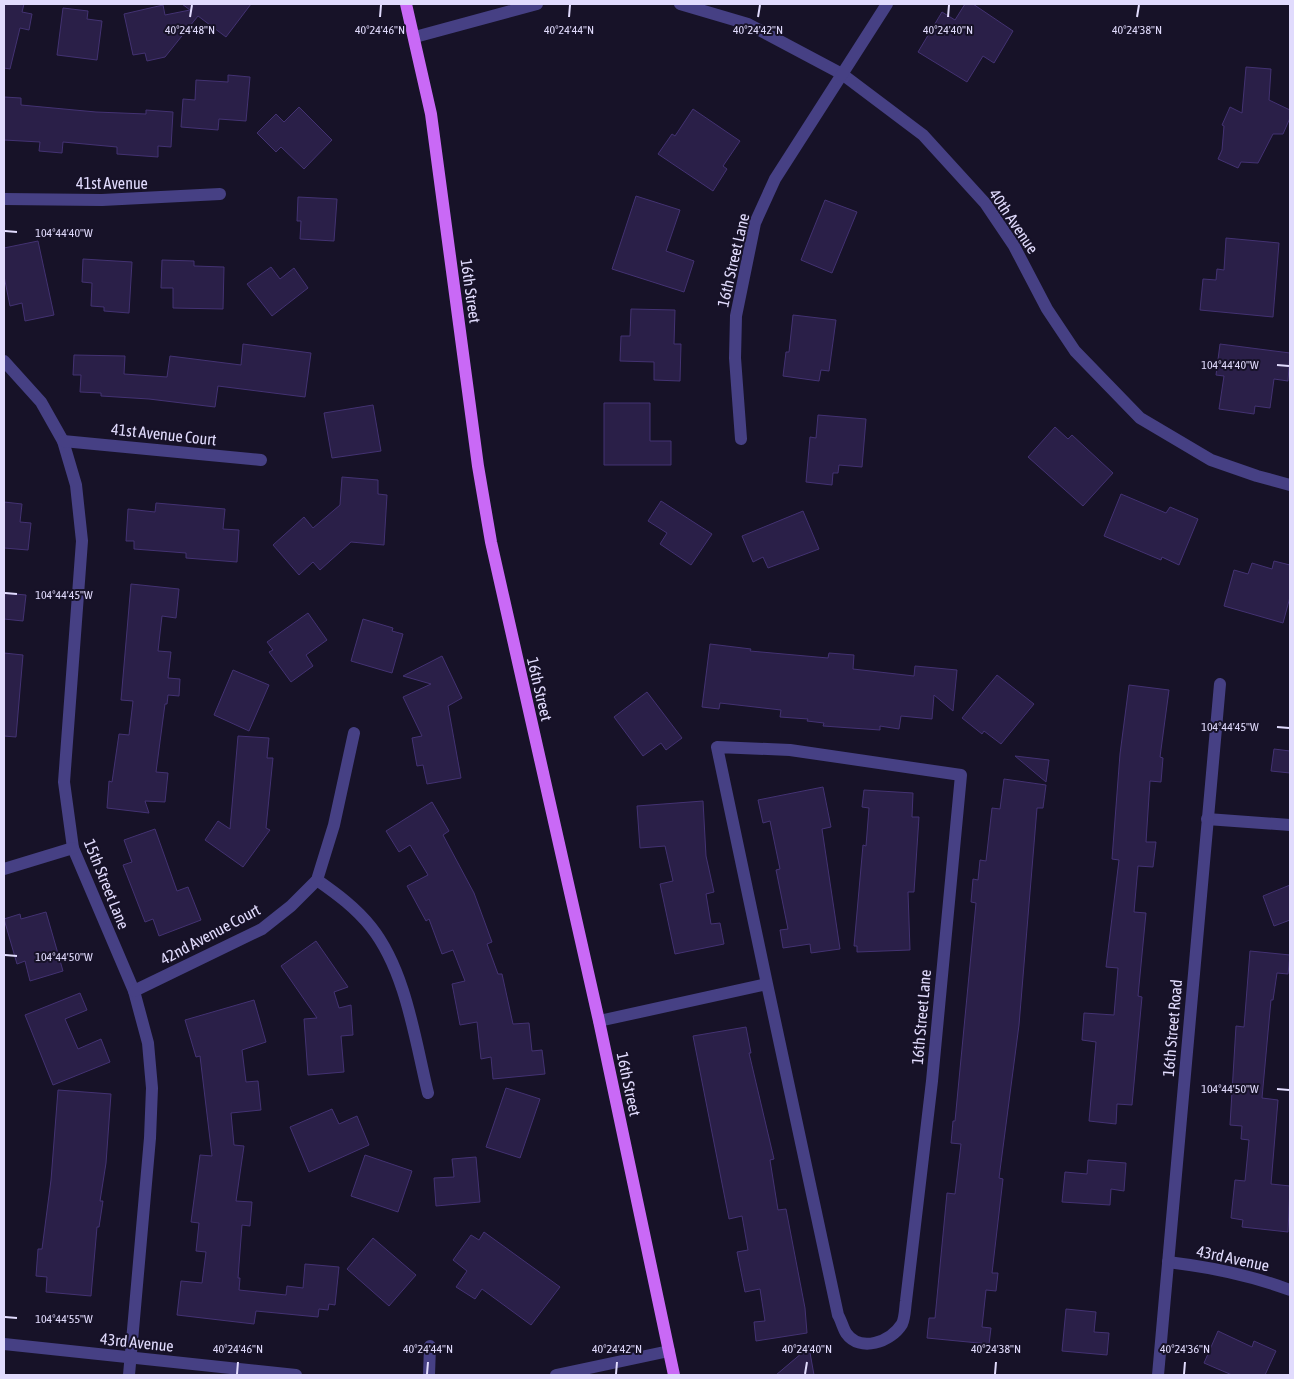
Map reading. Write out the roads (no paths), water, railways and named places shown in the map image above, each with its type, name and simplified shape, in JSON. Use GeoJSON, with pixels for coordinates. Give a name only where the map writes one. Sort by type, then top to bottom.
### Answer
{"type":"FeatureCollection","features":[{"type":"Feature","properties":{"kind":"main road","name":"16th Street"},"geometry":{"type":"LineString","coordinates":[[406,4],[415,38],[430,114],[478,466],[491,542],[599,1021],[674,1375]]}},
{"type":"Feature","properties":{"kind":"street"},"geometry":{"type":"LineString","coordinates":[[415,38],[537,4]]}},
{"type":"Feature","properties":{"kind":"street","name":"40th Avenue"},"geometry":{"type":"LineString","coordinates":[[680,4],[748,24],[842,74],[923,135],[985,204],[1014,246],[1047,309],[1075,351],[1140,418],[1211,460],[1290,485]]}},
{"type":"Feature","properties":{"kind":"street","name":"16th Street Lane"},"geometry":{"type":"LineString","coordinates":[[741,439],[735,358],[736,316],[755,223],[775,179],[887,4]]}},
{"type":"Feature","properties":{"kind":"street","name":"41st Avenue"},"geometry":{"type":"LineString","coordinates":[[4,199],[102,200],[220,194]]}},
{"type":"Feature","properties":{"kind":"street","name":"15th Street Lane"},"geometry":{"type":"LineString","coordinates":[[4,361],[41,402],[63,441],[76,485],[82,540],[64,782],[73,848],[134,991],[148,1043],[152,1088],[150,1138],[129,1375]]}},
{"type":"Feature","properties":{"kind":"street","name":"41st Avenue Court"},"geometry":{"type":"LineString","coordinates":[[63,441],[261,460]]}},
{"type":"Feature","properties":{"kind":"street","name":"16th Street Road"},"geometry":{"type":"LineString","coordinates":[[1158,1375],[1220,684]]}},
{"type":"Feature","properties":{"kind":"street","name":"42nd Avenue Court"},"geometry":{"type":"LineString","coordinates":[[134,991],[262,929],[291,906],[317,880],[334,824],[354,732]]}},
{"type":"Feature","properties":{"kind":"street","name":"16th Street Lane"},"geometry":{"type":"LineString","coordinates":[[718,747],[790,750],[961,775],[932,1081],[906,1301],[902,1322],[894,1333],[882,1341],[868,1344],[857,1342],[846,1334],[838,1315],[767,984],[718,747]]}},
{"type":"Feature","properties":{"kind":"street"},"geometry":{"type":"LineString","coordinates":[[1207,819],[1290,825]]}},
{"type":"Feature","properties":{"kind":"street"},"geometry":{"type":"LineString","coordinates":[[4,869],[73,848]]}},
{"type":"Feature","properties":{"kind":"street"},"geometry":{"type":"LineString","coordinates":[[317,880],[357,911],[372,929],[389,959],[406,1002],[428,1093]]}},
{"type":"Feature","properties":{"kind":"street"},"geometry":{"type":"LineString","coordinates":[[599,1021],[767,984]]}},
{"type":"Feature","properties":{"kind":"street","name":"43rd Avenue"},"geometry":{"type":"LineString","coordinates":[[1168,1262],[1220,1269],[1261,1279],[1290,1290]]}},
{"type":"Feature","properties":{"kind":"street","name":"43rd Avenue"},"geometry":{"type":"LineString","coordinates":[[4,1344],[296,1375]]}},
{"type":"Feature","properties":{"kind":"street"},"geometry":{"type":"LineString","coordinates":[[429,1375],[430,1346]]}},
{"type":"Feature","properties":{"kind":"street"},"geometry":{"type":"LineString","coordinates":[[556,1375],[669,1351]]}}]}
